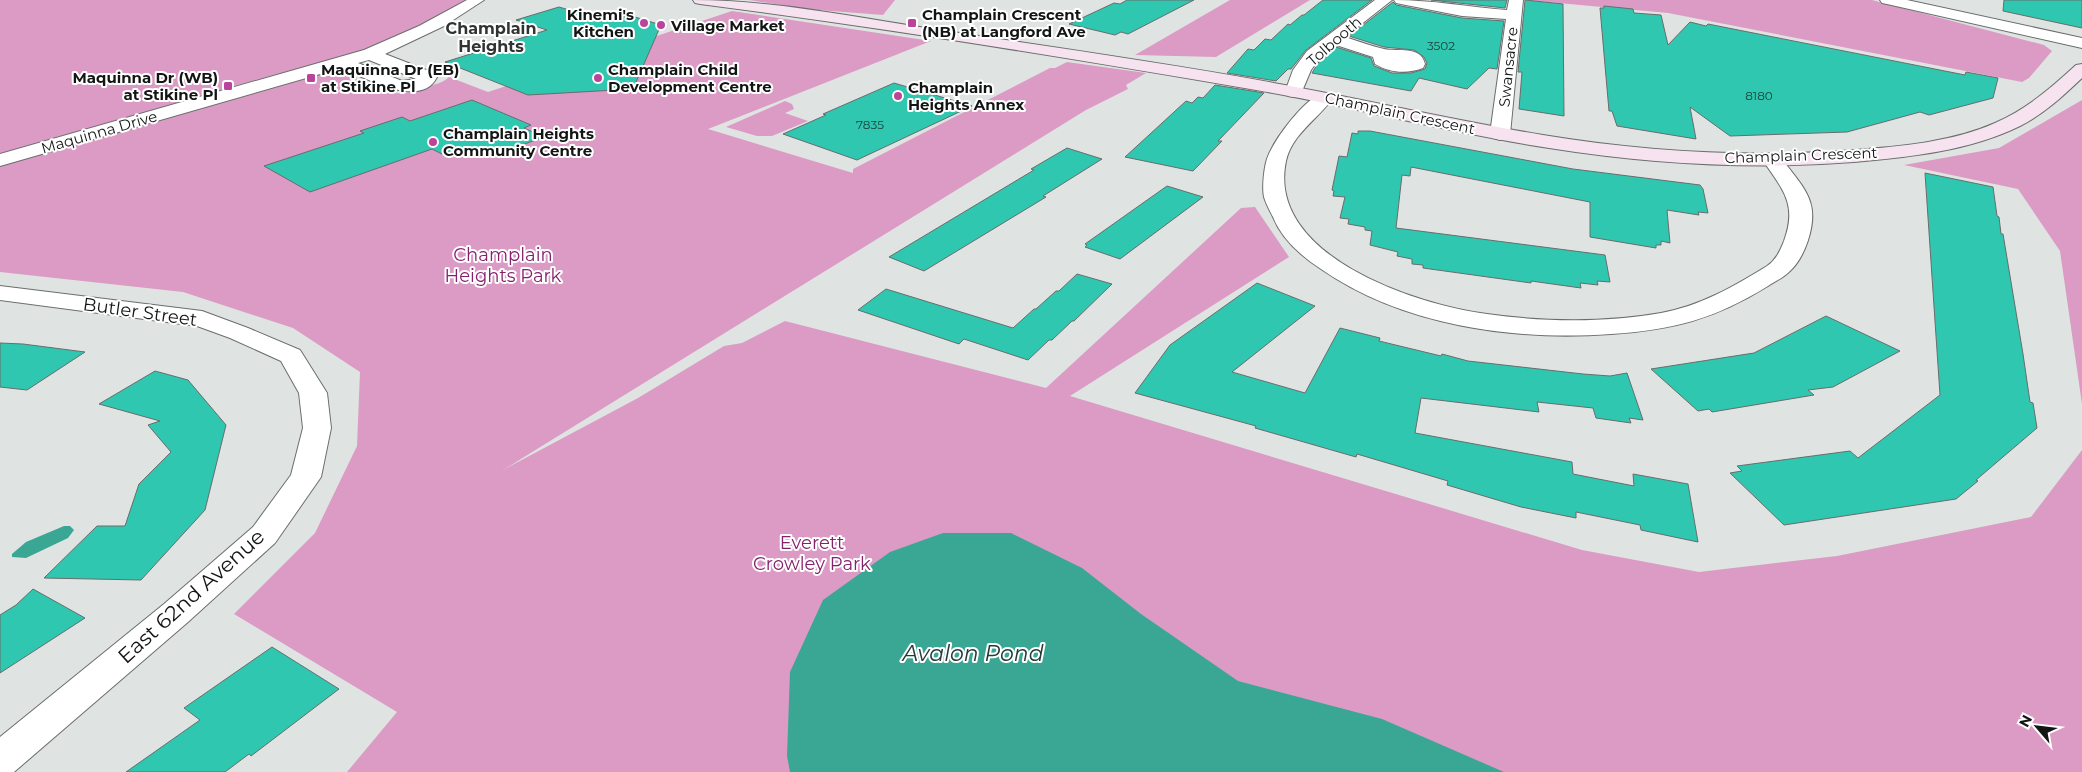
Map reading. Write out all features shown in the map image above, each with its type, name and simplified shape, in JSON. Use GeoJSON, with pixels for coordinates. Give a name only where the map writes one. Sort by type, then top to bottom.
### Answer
{"type":"FeatureCollection","features":[{"type":"Feature","properties":{"kind":"street","name":"Maquinna Drive"},"geometry":{"type":"LineString","coordinates":[[0,160],[370,54],[416,35],[450,18],[477,0]]}},
{"type":"Feature","properties":{"kind":"street","name":"Champlain Crescent"},"geometry":{"type":"LineString","coordinates":[[700,0],[967,39],[1294,92],[1500,134],[1582,146],[1658,154],[1772,159],[1852,156],[1926,148],[1978,135],[2015,122],[2041,105],[2082,69]]}},
{"type":"Feature","properties":{"kind":"street","name":"Tolbooth"},"geometry":{"type":"LineString","coordinates":[[1294,92],[1302,70],[1314,56],[1363,15],[1386,0]]}},
{"type":"Feature","properties":{"kind":"street"},"geometry":{"type":"LineString","coordinates":[[1401,0],[1462,11],[1515,8]]}},
{"type":"Feature","properties":{"kind":"street"},"geometry":{"type":"LineString","coordinates":[[1887,0],[2082,43]]}},
{"type":"Feature","properties":{"kind":"street","name":"Swansacre"},"geometry":{"type":"LineString","coordinates":[[1500,134],[1515,8]]}},
{"type":"Feature","properties":{"kind":"street"},"geometry":{"type":"LineString","coordinates":[[1335,39],[1385,55]]}},
{"type":"Feature","properties":{"kind":"street"},"geometry":{"type":"LineString","coordinates":[[342,62],[399,86],[413,86],[426,81],[428,76],[370,54]]}},
{"type":"Feature","properties":{"kind":"street"},"geometry":{"type":"LineString","coordinates":[[1324,98],[1286,142],[1276,161],[1273,183],[1278,209],[1295,237],[1325,262],[1367,288],[1424,308],[1486,322],[1549,327],[1622,326],[1686,316],[1737,296],[1783,266],[1799,236],[1800,203],[1772,159]]}},
{"type":"Feature","properties":{"kind":"street","name":"Butler Street"},"geometry":{"type":"LineString","coordinates":[[0,294],[202,319],[291,356],[313,393]]}},
{"type":"Feature","properties":{"kind":"street","name":"East 62nd Avenue"},"geometry":{"type":"LineString","coordinates":[[0,760],[176,613],[264,534],[306,477],[317,428],[313,393]]}},
{"type":"Feature","properties":{"kind":"green space"},"geometry":{"type":"Polygon","coordinates":[[[0,0],[466,0],[409,33],[357,53],[233,86],[0,156],[0,0]]]}},
{"type":"Feature","properties":{"kind":"green space"},"geometry":{"type":"Polygon","coordinates":[[[749,0],[895,0],[883,15],[805,9],[749,0]]]}},
{"type":"Feature","properties":{"kind":"green space"},"geometry":{"type":"Polygon","coordinates":[[[1230,0],[1310,0],[1216,57],[1135,55],[1230,0]]]}},
{"type":"Feature","properties":{"kind":"green space"},"geometry":{"type":"Polygon","coordinates":[[[1525,0],[1872,0],[2044,45],[2052,51],[2029,78],[2022,82],[1668,13],[1525,0]]]}},
{"type":"Feature","properties":{"kind":"green space","name":"Everett Crowley Park"},"geometry":{"type":"Polygon","coordinates":[[[732,11],[931,41],[708,129],[853,173],[853,169],[1050,68],[1055,68],[1067,62],[1146,73],[1126,85],[1128,89],[1086,110],[503,470],[638,398],[724,346],[742,343],[785,321],[1046,388],[1241,208],[1255,207],[1289,257],[1070,396],[1582,550],[1699,572],[1837,556],[2031,517],[2082,450],[2082,772],[347,772],[397,712],[234,614],[315,533],[357,446],[360,372],[293,328],[183,292],[0,272],[0,166],[336,70],[351,73],[353,77],[388,93],[414,91],[444,81],[449,77],[488,92],[732,11]]]}},
{"type":"Feature","properties":{"kind":"green space"},"geometry":{"type":"Polygon","coordinates":[[[2082,100],[2082,404],[2060,251],[2018,189],[1904,165],[1999,148],[2082,100]]]}},
{"type":"Feature","properties":{"kind":"green space"},"geometry":{"type":"Polygon","coordinates":[[[785,101],[792,104],[794,109],[785,113],[808,121],[772,136],[757,136],[726,127],[785,101]]]}},
{"type":"Feature","properties":{"kind":"water"},"geometry":{"type":"Polygon","coordinates":[[[64,526],[70,526],[74,530],[68,538],[26,558],[12,557],[12,554],[26,542],[64,526]]]}},
{"type":"Feature","properties":{"kind":"water","name":"Avalon Pond"},"geometry":{"type":"Polygon","coordinates":[[[943,533],[1011,533],[1082,568],[1141,614],[1238,681],[1382,719],[1504,772],[790,772],[787,756],[790,672],[823,600],[890,552],[943,533]]]}},
{"type":"Feature","properties":{"kind":"building"},"geometry":{"type":"Polygon","coordinates":[[[1127,0],[1194,0],[1128,34],[1121,32],[1115,35],[1069,24],[1114,3],[1120,4],[1127,0]]]}},
{"type":"Feature","properties":{"kind":"building"},"geometry":{"type":"Polygon","coordinates":[[[1323,0],[1372,0],[1306,50],[1291,69],[1288,69],[1276,81],[1227,73],[1248,49],[1254,50],[1265,39],[1271,40],[1288,24],[1290,25],[1323,0]]]}},
{"type":"Feature","properties":{"kind":"building"},"geometry":{"type":"Polygon","coordinates":[[[1431,0],[1507,0],[1505,8],[1431,0]]]}},
{"type":"Feature","properties":{"kind":"building"},"geometry":{"type":"Polygon","coordinates":[[[1525,0],[1563,4],[1564,116],[1519,109],[1522,72],[1518,72],[1525,0]]]}},
{"type":"Feature","properties":{"kind":"building"},"geometry":{"type":"Polygon","coordinates":[[[2004,0],[2082,0],[2082,28],[2003,11],[2004,0]]]}},
{"type":"Feature","properties":{"kind":"building"},"geometry":{"type":"Polygon","coordinates":[[[1393,2],[1396,5],[1462,18],[1504,21],[1497,69],[1489,68],[1467,89],[1419,78],[1411,91],[1312,73],[1320,60],[1336,47],[1371,58],[1374,66],[1392,73],[1411,73],[1425,69],[1427,63],[1424,57],[1414,50],[1384,47],[1349,36],[1393,2]]]}},
{"type":"Feature","properties":{"kind":"building"},"geometry":{"type":"Polygon","coordinates":[[[1604,6],[1633,9],[1634,13],[1661,15],[1668,45],[1690,22],[1965,75],[1966,72],[1998,78],[1993,98],[1929,115],[1920,112],[1847,132],[1730,136],[1690,107],[1696,139],[1617,126],[1612,111],[1609,111],[1600,8],[1604,8],[1604,6]]]}},
{"type":"Feature","properties":{"kind":"building"},"geometry":{"type":"Polygon","coordinates":[[[559,7],[593,17],[610,12],[661,25],[633,89],[528,95],[445,62],[547,30],[516,20],[559,7]]]}},
{"type":"Feature","properties":{"kind":"building"},"geometry":{"type":"Polygon","coordinates":[[[894,83],[972,106],[857,160],[783,134],[826,115],[823,114],[894,83]]]}},
{"type":"Feature","properties":{"kind":"building"},"geometry":{"type":"Polygon","coordinates":[[[1215,85],[1264,93],[1218,141],[1222,141],[1193,171],[1125,157],[1186,101],[1192,103],[1198,97],[1203,98],[1215,85]]]}},
{"type":"Feature","properties":{"kind":"building","name":"Champlain Heights Community Centre"},"geometry":{"type":"Polygon","coordinates":[[[472,100],[531,125],[524,128],[544,137],[489,157],[469,148],[446,156],[432,149],[310,192],[264,166],[364,133],[360,131],[402,117],[410,121],[472,100]]]}},
{"type":"Feature","properties":{"kind":"building"},"geometry":{"type":"Polygon","coordinates":[[[1358,131],[1370,131],[1573,169],[1700,185],[1703,189],[1708,213],[1698,212],[1699,215],[1667,210],[1670,243],[1661,241],[1661,245],[1656,245],[1656,248],[1590,237],[1590,202],[1411,167],[1410,176],[1402,175],[1396,228],[1605,255],[1610,282],[1597,281],[1598,285],[1580,283],[1581,288],[1423,268],[1423,265],[1412,264],[1412,259],[1397,256],[1398,252],[1370,245],[1372,231],[1365,230],[1365,227],[1348,224],[1349,219],[1340,218],[1345,197],[1333,196],[1334,191],[1332,190],[1339,156],[1347,157],[1352,133],[1358,134],[1358,131]]]}},
{"type":"Feature","properties":{"kind":"building"},"geometry":{"type":"Polygon","coordinates":[[[1067,148],[1102,159],[1043,196],[1046,197],[924,271],[889,257],[1034,170],[1031,169],[1067,148]]]}},
{"type":"Feature","properties":{"kind":"building"},"geometry":{"type":"Polygon","coordinates":[[[1925,173],[1993,187],[1997,216],[1999,217],[2001,234],[2003,234],[2030,402],[2033,403],[2037,428],[1956,499],[1784,525],[1730,473],[1742,471],[1737,466],[1850,451],[1858,458],[1940,395],[1925,173]]]}},
{"type":"Feature","properties":{"kind":"building"},"geometry":{"type":"Polygon","coordinates":[[[1167,186],[1203,197],[1120,259],[1085,247],[1087,245],[1085,244],[1167,186]]]}},
{"type":"Feature","properties":{"kind":"building"},"geometry":{"type":"Polygon","coordinates":[[[1077,274],[1112,284],[1074,321],[1052,340],[1049,340],[1028,360],[964,339],[959,344],[858,310],[886,289],[1013,328],[1077,274]]]}},
{"type":"Feature","properties":{"kind":"building"},"geometry":{"type":"Polygon","coordinates":[[[1257,283],[1315,306],[1232,372],[1305,393],[1340,328],[1380,338],[1379,341],[1468,361],[1583,374],[1610,376],[1627,373],[1643,420],[1629,418],[1631,423],[1596,418],[1593,408],[1537,402],[1539,412],[1421,398],[1415,433],[1572,462],[1573,474],[1634,486],[1633,474],[1688,484],[1698,542],[1641,530],[1640,525],[1576,512],[1576,518],[1521,507],[1447,485],[1448,481],[1357,454],[1356,457],[1255,428],[1256,426],[1135,393],[1170,345],[1257,283]]]}},
{"type":"Feature","properties":{"kind":"building"},"geometry":{"type":"Polygon","coordinates":[[[1826,316],[1900,351],[1833,387],[1808,390],[1814,395],[1712,412],[1709,409],[1698,411],[1651,369],[1754,353],[1826,316]]]}},
{"type":"Feature","properties":{"kind":"building"},"geometry":{"type":"Polygon","coordinates":[[[0,343],[85,352],[27,390],[0,387],[0,343]]]}},
{"type":"Feature","properties":{"kind":"building"},"geometry":{"type":"Polygon","coordinates":[[[155,371],[188,380],[226,425],[205,510],[141,580],[44,578],[97,526],[125,526],[139,484],[171,452],[148,425],[160,421],[99,404],[155,371]]]}},
{"type":"Feature","properties":{"kind":"building"},"geometry":{"type":"Polygon","coordinates":[[[33,589],[85,618],[0,673],[0,615],[16,605],[33,589]]]}},
{"type":"Feature","properties":{"kind":"building"},"geometry":{"type":"Polygon","coordinates":[[[272,647],[339,689],[251,756],[249,754],[225,772],[126,772],[200,720],[184,708],[272,647]]]}},
{"type":"Feature","properties":{"kind":"place","name":"Kinemi's Kitchen"},"geometry":{"type":"Point","coordinates":[644,23]}},
{"type":"Feature","properties":{"kind":"place","name":"Champlain Crescent (NB) at Langford Ave"},"geometry":{"type":"Point","coordinates":[912,23]}},
{"type":"Feature","properties":{"kind":"place","name":"Village Market"},"geometry":{"type":"Point","coordinates":[661,25]}},
{"type":"Feature","properties":{"kind":"place","name":"Maquinna Dr (EB) at Stikine Pl"},"geometry":{"type":"Point","coordinates":[311,78]}},
{"type":"Feature","properties":{"kind":"place","name":"Champlain Child Development Centre"},"geometry":{"type":"Point","coordinates":[598,78]}},
{"type":"Feature","properties":{"kind":"place","name":"Maquinna Dr (WB) at Stikine Pl"},"geometry":{"type":"Point","coordinates":[228,86]}},
{"type":"Feature","properties":{"kind":"place","name":"Champlain Heights Annex"},"geometry":{"type":"Point","coordinates":[898,96]}},
{"type":"Feature","properties":{"kind":"place","name":"Champlain Heights Community Centre"},"geometry":{"type":"Point","coordinates":[433,142]}},
{"type":"Feature","properties":{"kind":"district","name":"Champlain Heights"},"geometry":{"type":"Point","coordinates":[491,37]}},
{"type":"Feature","properties":{"kind":"park label","name":"Champlain Heights Park"},"geometry":{"type":"Point","coordinates":[503,265]}}]}
